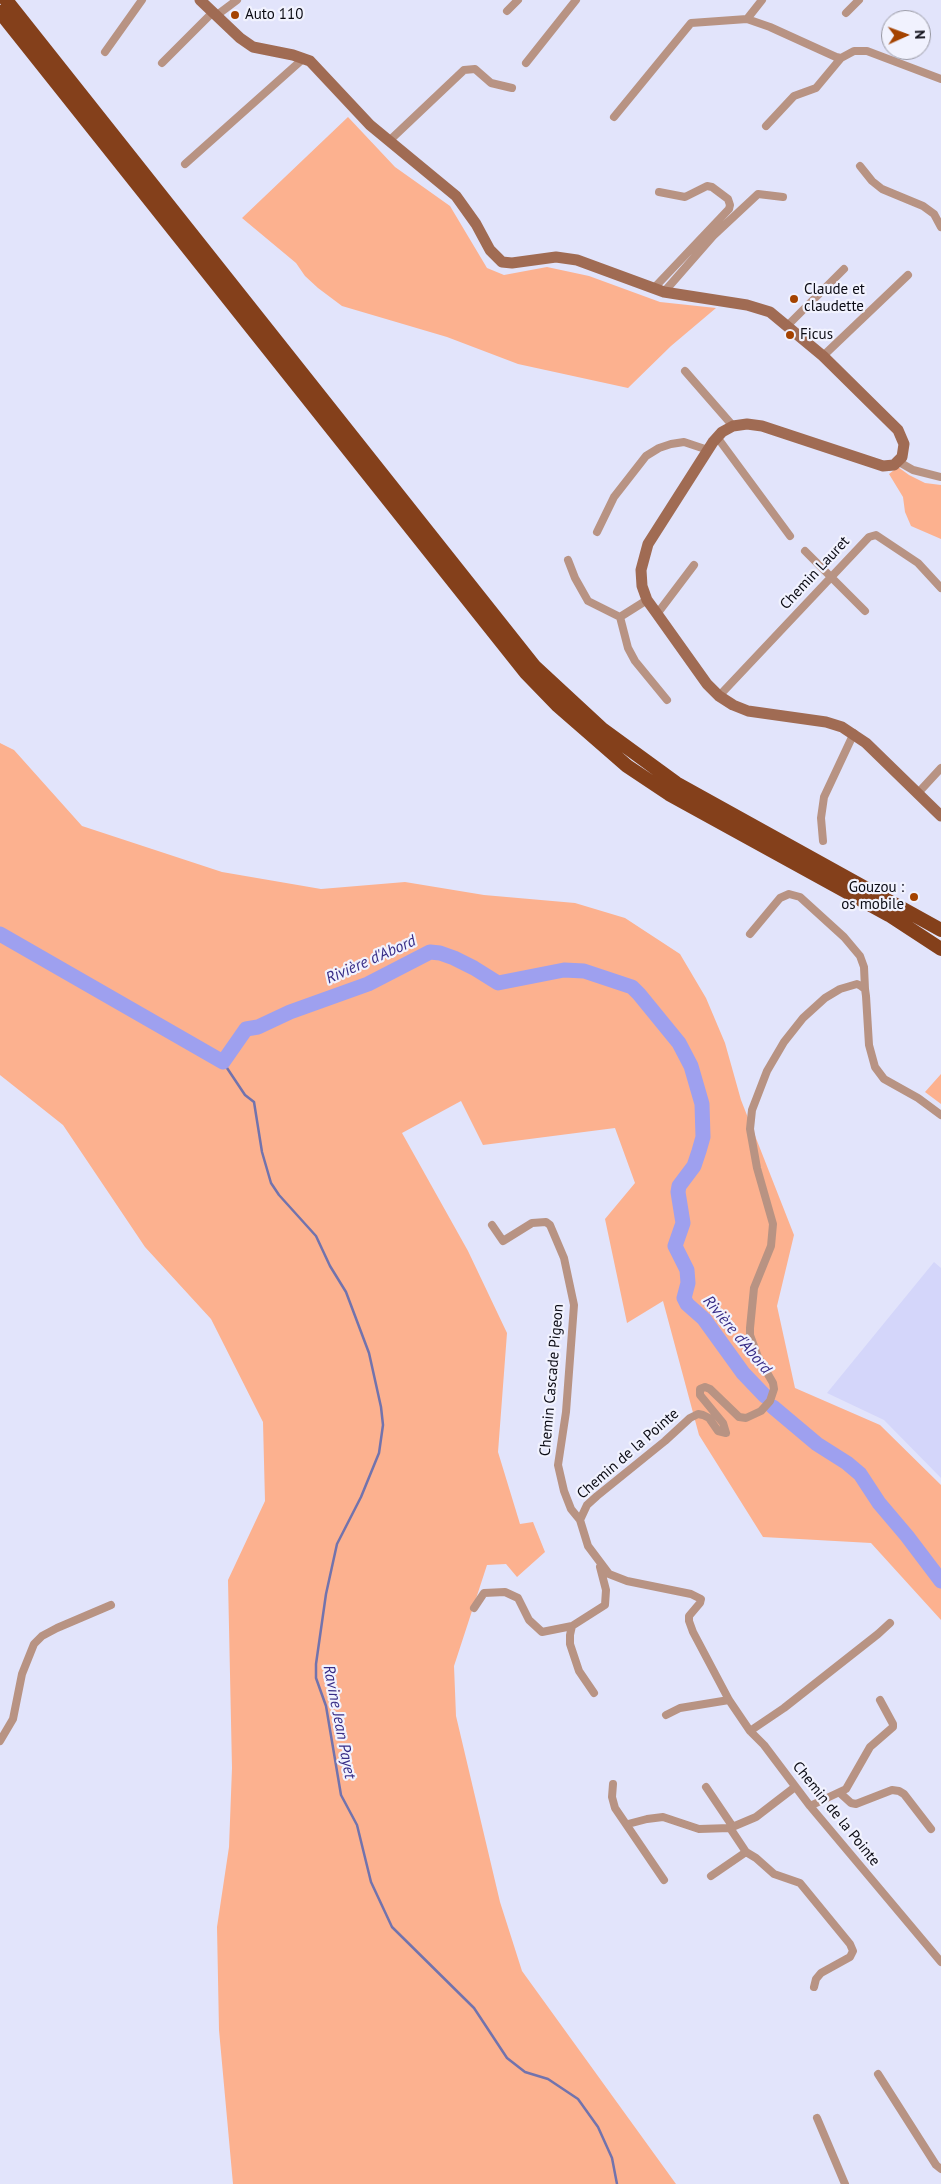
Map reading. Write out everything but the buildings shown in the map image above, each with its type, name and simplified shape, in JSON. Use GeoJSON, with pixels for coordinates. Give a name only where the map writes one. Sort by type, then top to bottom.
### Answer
{"type":"FeatureCollection","features":[{"type":"Feature","properties":{"kind":"highway"},"geometry":{"type":"LineString","coordinates":[[6,0],[535,667],[602,729],[676,784],[941,930]]}},
{"type":"Feature","properties":{"kind":"highway"},"geometry":{"type":"LineString","coordinates":[[0,12],[526,673],[557,705],[620,760],[669,794],[889,915],[941,949]]}},
{"type":"Feature","properties":{"kind":"main road"},"geometry":{"type":"LineString","coordinates":[[200,0],[252,47],[304,58],[315,66],[370,125],[456,196],[476,224],[490,250],[502,262],[512,263],[556,257],[577,260],[659,290],[759,308],[770,312],[823,356],[898,430],[904,444],[904,451],[899,462],[894,465],[883,466],[762,426],[747,424],[733,426],[717,437],[648,544],[641,570],[642,586],[647,600],[707,684],[719,696],[733,705],[748,711],[842,726],[854,734],[941,816]]}},
{"type":"Feature","properties":{"kind":"street"},"geometry":{"type":"LineString","coordinates":[[105,52],[142,0]]}},
{"type":"Feature","properties":{"kind":"street"},"geometry":{"type":"LineString","coordinates":[[162,63],[214,14],[237,0]]}},
{"type":"Feature","properties":{"kind":"street"},"geometry":{"type":"LineString","coordinates":[[507,11],[518,0]]}},
{"type":"Feature","properties":{"kind":"street"},"geometry":{"type":"LineString","coordinates":[[526,64],[576,0]]}},
{"type":"Feature","properties":{"kind":"street"},"geometry":{"type":"LineString","coordinates":[[747,20],[762,0]]}},
{"type":"Feature","properties":{"kind":"street"},"geometry":{"type":"LineString","coordinates":[[846,13],[859,0]]}},
{"type":"Feature","properties":{"kind":"street"},"geometry":{"type":"LineString","coordinates":[[614,117],[691,22],[747,20],[770,27],[841,58]]}},
{"type":"Feature","properties":{"kind":"street"},"geometry":{"type":"LineString","coordinates":[[766,126],[794,96],[816,88],[841,58],[854,51],[867,51],[941,79]]}},
{"type":"Feature","properties":{"kind":"street"},"geometry":{"type":"LineString","coordinates":[[185,164],[304,58]]}},
{"type":"Feature","properties":{"kind":"street"},"geometry":{"type":"LineString","coordinates":[[389,141],[464,70],[474,69],[491,82],[512,88]]}},
{"type":"Feature","properties":{"kind":"street"},"geometry":{"type":"LineString","coordinates":[[860,166],[872,181],[882,189],[923,206],[934,214],[941,227]]}},
{"type":"Feature","properties":{"kind":"street"},"geometry":{"type":"LineString","coordinates":[[659,192],[685,197],[702,188],[712,187],[728,199],[730,205],[729,210],[659,290]]}},
{"type":"Feature","properties":{"kind":"street"},"geometry":{"type":"LineString","coordinates":[[659,290],[758,194],[763,193],[783,197]]}},
{"type":"Feature","properties":{"kind":"street"},"geometry":{"type":"LineString","coordinates":[[788,325],[844,269]]}},
{"type":"Feature","properties":{"kind":"street"},"geometry":{"type":"LineString","coordinates":[[823,356],[908,275]]}},
{"type":"Feature","properties":{"kind":"street"},"geometry":{"type":"LineString","coordinates":[[685,371],[733,426]]}},
{"type":"Feature","properties":{"kind":"street"},"geometry":{"type":"LineString","coordinates":[[717,437],[790,536]]}},
{"type":"Feature","properties":{"kind":"street"},"geometry":{"type":"LineString","coordinates":[[597,532],[614,497],[646,456],[665,446],[684,442],[708,450]]}},
{"type":"Feature","properties":{"kind":"street"},"geometry":{"type":"LineString","coordinates":[[899,462],[913,470],[941,477]]}},
{"type":"Feature","properties":{"kind":"street","name":"Chemin Lauret"},"geometry":{"type":"LineString","coordinates":[[719,696],[869,537],[873,535],[918,562],[941,588]]}},
{"type":"Feature","properties":{"kind":"street"},"geometry":{"type":"LineString","coordinates":[[805,552],[865,611]]}},
{"type":"Feature","properties":{"kind":"street"},"geometry":{"type":"LineString","coordinates":[[568,560],[575,578],[588,601],[620,617],[628,648],[635,661],[667,700]]}},
{"type":"Feature","properties":{"kind":"street"},"geometry":{"type":"LineString","coordinates":[[657,614],[694,565]]}},
{"type":"Feature","properties":{"kind":"street"},"geometry":{"type":"LineString","coordinates":[[620,617],[647,600]]}},
{"type":"Feature","properties":{"kind":"street"},"geometry":{"type":"LineString","coordinates":[[823,841],[821,818],[824,797],[854,734]]}},
{"type":"Feature","properties":{"kind":"street"},"geometry":{"type":"LineString","coordinates":[[918,793],[941,768]]}},
{"type":"Feature","properties":{"kind":"street"},"geometry":{"type":"LineString","coordinates":[[750,934],[780,898],[789,894],[800,897],[844,937],[860,956],[864,968],[869,1045],[875,1067],[884,1079],[918,1098],[941,1116]]}},
{"type":"Feature","properties":{"kind":"street","name":"Chemin de la Pointe"},"geometry":{"type":"LineString","coordinates":[[864,989],[857,984],[840,989],[825,998],[803,1018],[784,1042],[767,1071],[752,1110],[750,1129],[757,1168],[769,1207],[773,1234],[754,1288],[750,1328],[758,1357],[773,1383],[774,1389],[770,1401],[761,1411],[746,1418],[739,1416],[710,1389],[705,1387],[700,1389],[700,1395],[722,1423],[726,1433],[718,1431],[709,1418],[703,1415],[698,1414],[690,1418],[587,1505],[580,1520],[588,1546],[598,1562],[609,1574],[618,1578],[691,1594],[701,1599],[689,1616],[689,1621],[729,1700],[750,1731],[764,1745],[810,1806],[938,1953],[941,1962]]}},
{"type":"Feature","properties":{"kind":"street","name":"Chemin Cascade Pigeon"},"geometry":{"type":"LineString","coordinates":[[492,1225],[503,1241],[532,1223],[546,1222],[550,1225],[564,1258],[574,1305],[566,1412],[558,1465],[564,1491],[575,1515],[580,1520]]}},
{"type":"Feature","properties":{"kind":"street"},"geometry":{"type":"LineString","coordinates":[[474,1608],[477,1601],[484,1594],[505,1592],[518,1598],[529,1620],[542,1632],[572,1626],[605,1605],[606,1590],[598,1562]]}},
{"type":"Feature","properties":{"kind":"street"},"geometry":{"type":"LineString","coordinates":[[0,1741],[13,1719],[22,1674],[34,1644],[42,1636],[56,1628],[111,1605]]}},
{"type":"Feature","properties":{"kind":"street"},"geometry":{"type":"LineString","coordinates":[[750,1731],[784,1708],[890,1623]]}},
{"type":"Feature","properties":{"kind":"street"},"geometry":{"type":"LineString","coordinates":[[572,1626],[570,1644],[574,1658],[579,1670],[594,1693]]}},
{"type":"Feature","properties":{"kind":"street"},"geometry":{"type":"LineString","coordinates":[[666,1715],[680,1708],[729,1700]]}},
{"type":"Feature","properties":{"kind":"street"},"geometry":{"type":"LineString","coordinates":[[810,1806],[846,1789],[855,1777],[870,1747],[893,1727],[894,1724],[880,1700]]}},
{"type":"Feature","properties":{"kind":"street"},"geometry":{"type":"LineString","coordinates":[[613,1784],[612,1797],[614,1808],[628,1824],[664,1880]]}},
{"type":"Feature","properties":{"kind":"street"},"geometry":{"type":"LineString","coordinates":[[628,1824],[647,1819],[663,1818],[700,1829],[716,1830],[731,1827],[756,1817],[795,1786]]}},
{"type":"Feature","properties":{"kind":"street"},"geometry":{"type":"LineString","coordinates":[[706,1787],[746,1852],[774,1874],[800,1883],[850,1944],[853,1951],[850,1957],[821,1973],[816,1979],[814,1987]]}},
{"type":"Feature","properties":{"kind":"street"},"geometry":{"type":"LineString","coordinates":[[840,1793],[851,1803],[856,1804],[892,1790],[899,1791],[904,1794],[930,1828]]}},
{"type":"Feature","properties":{"kind":"street"},"geometry":{"type":"LineString","coordinates":[[711,1876],[746,1852]]}},
{"type":"Feature","properties":{"kind":"street"},"geometry":{"type":"LineString","coordinates":[[878,2074],[936,2165],[941,2168]]}},
{"type":"Feature","properties":{"kind":"street"},"geometry":{"type":"LineString","coordinates":[[817,2118],[846,2184]]}},
{"type":"Feature","properties":{"kind":"shaded area"},"geometry":{"type":"Polygon","coordinates":[[[348,117],[395,167],[450,206],[487,268],[504,275],[547,267],[589,276],[660,302],[716,308],[671,346],[628,388],[518,364],[447,337],[342,306],[318,288],[305,276],[296,263],[242,218],[348,117]]]}},
{"type":"Feature","properties":{"kind":"shaded area"},"geometry":{"type":"Polygon","coordinates":[[[898,467],[925,483],[941,485],[941,539],[911,526],[905,512],[903,497],[889,474],[898,467]]]}},
{"type":"Feature","properties":{"kind":"shaded area"},"geometry":{"type":"Polygon","coordinates":[[[0,743],[14,750],[82,826],[222,872],[321,889],[405,882],[484,895],[575,903],[625,918],[680,954],[706,998],[725,1043],[741,1100],[794,1235],[777,1306],[795,1388],[880,1425],[941,1485],[941,1620],[871,1543],[763,1537],[699,1435],[663,1301],[627,1323],[605,1219],[635,1183],[615,1128],[483,1145],[461,1101],[402,1133],[468,1251],[507,1333],[498,1452],[520,1524],[533,1522],[545,1552],[517,1577],[506,1564],[487,1565],[454,1666],[456,1716],[500,1902],[522,1971],[676,2184],[233,2184],[219,2030],[217,1927],[229,1847],[232,1768],[228,1580],[265,1501],[263,1422],[211,1319],[145,1247],[63,1125],[0,1075],[0,743]]]}},
{"type":"Feature","properties":{"kind":"shaded area"},"geometry":{"type":"Polygon","coordinates":[[[941,1074],[941,1104],[925,1092],[941,1074]]]}},
{"type":"Feature","properties":{"kind":"shaded area"},"geometry":{"type":"Polygon","coordinates":[[[934,1262],[941,1268],[941,1478],[884,1420],[827,1393],[934,1262]]]}},
{"type":"Feature","properties":{"kind":"waterway","name":"Rivière d'Abord"},"geometry":{"type":"LineString","coordinates":[[0,934],[223,1062],[246,1029],[258,1027],[290,1012],[368,984],[430,952],[454,958],[498,983],[564,970],[584,971],[632,987],[679,1043],[691,1066],[702,1104],[703,1137],[694,1166],[679,1186],[678,1192],[683,1223],[675,1246],[687,1270],[688,1283],[684,1298],[687,1304],[704,1319],[743,1373],[765,1396]]}},
{"type":"Feature","properties":{"kind":"waterway","name":"Ravine Jean Payet"},"geometry":{"type":"LineString","coordinates":[[223,1062],[245,1095],[254,1102],[262,1152],[271,1183],[279,1195],[316,1236],[330,1266],[346,1292],[369,1353],[381,1407],[383,1425],[379,1453],[361,1497],[337,1544],[326,1594],[316,1664],[316,1678],[326,1706],[341,1795],[357,1825],[371,1882],[392,1927],[474,2008],[507,2058],[525,2072],[548,2079],[578,2099],[598,2127],[612,2158],[617,2184]]}},
{"type":"Feature","properties":{"kind":"waterway","name":"Rivière d'Abord"},"geometry":{"type":"LineString","coordinates":[[773,1407],[817,1444],[847,1463],[860,1474],[879,1503],[941,1581]]}},
{"type":"Feature","properties":{"kind":"place","name":"Auto 110"},"geometry":{"type":"Point","coordinates":[235,15]}},
{"type":"Feature","properties":{"kind":"place","name":"Claude et claudette"},"geometry":{"type":"Point","coordinates":[794,299]}},
{"type":"Feature","properties":{"kind":"place","name":"Ficus"},"geometry":{"type":"Point","coordinates":[790,335]}},
{"type":"Feature","properties":{"kind":"place","name":"Gouzou : os mobile"},"geometry":{"type":"Point","coordinates":[914,897]}}]}
